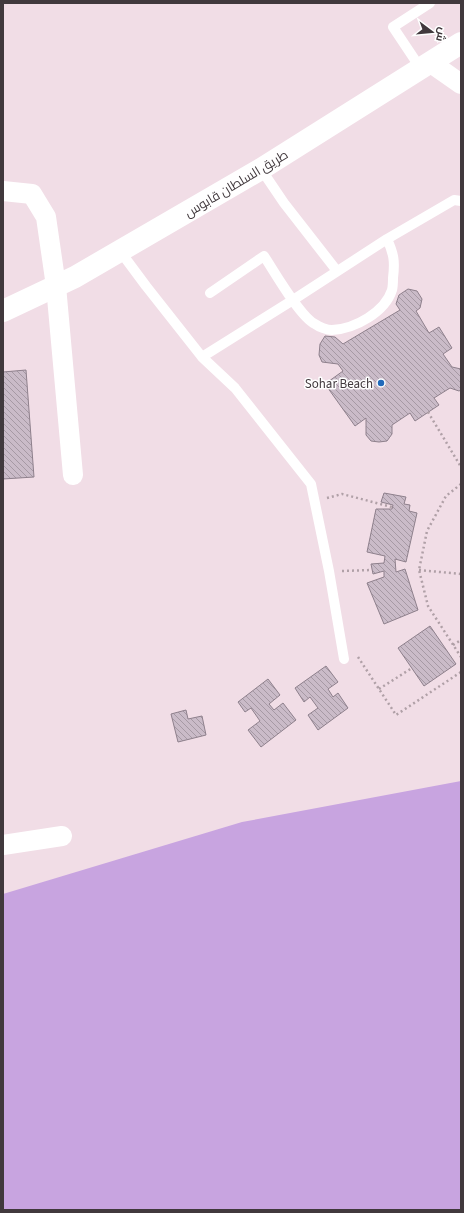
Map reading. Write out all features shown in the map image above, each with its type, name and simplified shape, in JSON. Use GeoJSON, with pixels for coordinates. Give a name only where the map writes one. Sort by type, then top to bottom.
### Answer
{"type":"FeatureCollection","features":[{"type":"Feature","properties":{"kind":"main road","name":"طريق السلطان قابوس"},"geometry":{"type":"LineString","coordinates":[[3,311],[75,276],[261,169],[461,43]]}},
{"type":"Feature","properties":{"kind":"street"},"geometry":{"type":"LineString","coordinates":[[426,66],[461,84]]}},
{"type":"Feature","properties":{"kind":"street"},"geometry":{"type":"LineString","coordinates":[[3,191],[32,194],[46,217],[56,286],[74,475]]}},
{"type":"Feature","properties":{"kind":"street"},"geometry":{"type":"LineString","coordinates":[[3,845],[62,836]]}},
{"type":"Feature","properties":{"kind":"lane"},"geometry":{"type":"LineString","coordinates":[[426,66],[393,26],[430,3]]}},
{"type":"Feature","properties":{"kind":"lane"},"geometry":{"type":"LineString","coordinates":[[261,169],[284,203],[337,271]]}},
{"type":"Feature","properties":{"kind":"lane"},"geometry":{"type":"LineString","coordinates":[[202,357],[388,239],[454,200],[461,201]]}},
{"type":"Feature","properties":{"kind":"lane"},"geometry":{"type":"LineString","coordinates":[[210,293],[264,256],[304,316],[313,324],[330,330],[347,328],[363,321],[381,309],[392,290],[395,262],[393,251],[388,239]]}},
{"type":"Feature","properties":{"kind":"lane"},"geometry":{"type":"LineString","coordinates":[[120,251],[202,357],[235,388],[311,484],[330,571],[344,660]]}},
{"type":"Feature","properties":{"kind":"path"},"geometry":{"type":"LineString","coordinates":[[428,412],[461,467]]}},
{"type":"Feature","properties":{"kind":"path"},"geometry":{"type":"LineString","coordinates":[[461,484],[446,496],[427,531],[419,570],[428,606],[461,657]]}},
{"type":"Feature","properties":{"kind":"path"},"geometry":{"type":"LineString","coordinates":[[314,501],[342,494],[392,507]]}},
{"type":"Feature","properties":{"kind":"path"},"geometry":{"type":"LineString","coordinates":[[330,571],[372,570]]}},
{"type":"Feature","properties":{"kind":"path"},"geometry":{"type":"LineString","coordinates":[[419,570],[461,574]]}},
{"type":"Feature","properties":{"kind":"path"},"geometry":{"type":"LineString","coordinates":[[453,645],[461,640]]}},
{"type":"Feature","properties":{"kind":"path"},"geometry":{"type":"LineString","coordinates":[[344,660],[359,657],[396,715],[461,672]]}},
{"type":"Feature","properties":{"kind":"path"},"geometry":{"type":"LineString","coordinates":[[379,689],[412,668]]}},
{"type":"Feature","properties":{"kind":"shaded area"},"geometry":{"type":"Polygon","coordinates":[[[461,781],[461,1210],[3,1210],[3,894],[242,822],[461,781]]]}},
{"type":"Feature","properties":{"kind":"building"},"geometry":{"type":"Polygon","coordinates":[[[408,289],[417,291],[422,299],[420,308],[416,311],[429,333],[439,327],[452,348],[443,354],[452,367],[461,369],[461,390],[459,391],[450,388],[434,398],[439,405],[415,421],[410,413],[392,425],[392,434],[387,441],[371,441],[366,435],[366,418],[355,426],[325,384],[343,371],[338,364],[322,362],[319,355],[320,344],[325,336],[335,337],[343,344],[400,310],[396,304],[399,295],[408,289]]]}},
{"type":"Feature","properties":{"kind":"building"},"geometry":{"type":"Polygon","coordinates":[[[26,370],[34,477],[3,479],[3,372],[26,370]]]}},
{"type":"Feature","properties":{"kind":"building"},"geometry":{"type":"Polygon","coordinates":[[[384,493],[406,497],[404,504],[410,505],[409,511],[417,513],[406,562],[395,559],[396,572],[405,569],[418,610],[384,624],[367,583],[384,577],[384,571],[373,574],[371,564],[384,563],[385,556],[367,552],[376,509],[392,509],[393,505],[381,502],[384,493]]]}},
{"type":"Feature","properties":{"kind":"building"},"geometry":{"type":"Polygon","coordinates":[[[430,626],[456,664],[424,686],[398,648],[430,626]]]}},
{"type":"Feature","properties":{"kind":"building"},"geometry":{"type":"Polygon","coordinates":[[[326,666],[338,682],[328,689],[333,697],[338,693],[348,708],[318,730],[308,715],[318,708],[310,697],[304,702],[295,688],[326,666]]]}},
{"type":"Feature","properties":{"kind":"building"},"geometry":{"type":"Polygon","coordinates":[[[268,679],[280,695],[269,704],[274,710],[283,703],[296,720],[261,747],[248,730],[260,721],[251,708],[245,712],[238,702],[268,679]]]}},
{"type":"Feature","properties":{"kind":"building"},"geometry":{"type":"Polygon","coordinates":[[[186,710],[188,719],[202,716],[206,735],[178,742],[171,714],[186,710]]]}},
{"type":"Feature","properties":{"kind":"place","name":"Sohar Beach"},"geometry":{"type":"Point","coordinates":[381,383]}}]}
